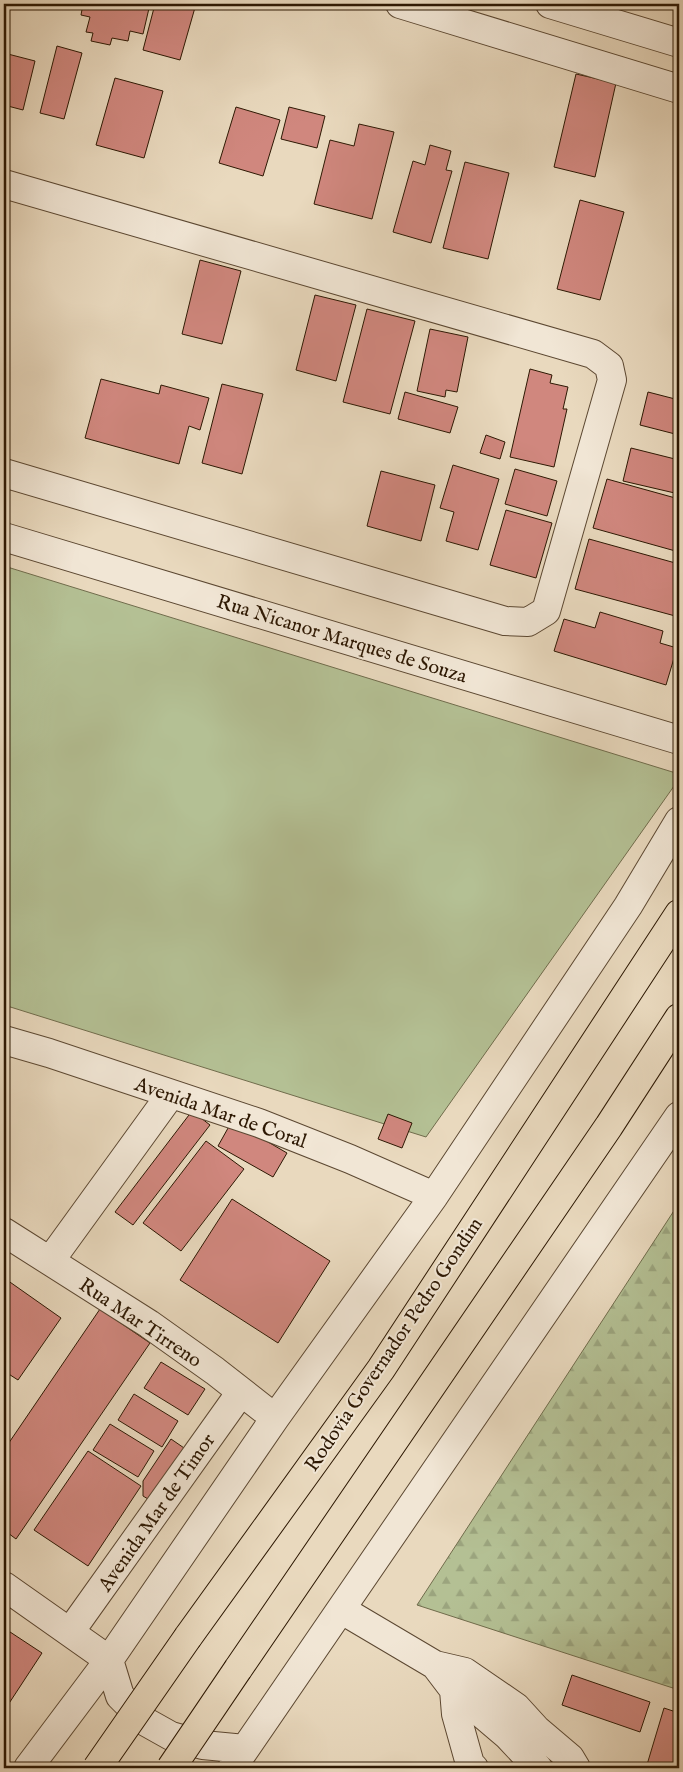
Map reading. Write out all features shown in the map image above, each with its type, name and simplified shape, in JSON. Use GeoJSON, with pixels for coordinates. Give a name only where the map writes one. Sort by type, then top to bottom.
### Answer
{"type":"FeatureCollection","features":[{"type":"Feature","properties":{"kind":"highway","name":"Rodovia Governador Pedro Gondim"},"geometry":{"type":"LineString","coordinates":[[97,1768],[188,1637],[381,1369],[679,914]]}},
{"type":"Feature","properties":{"kind":"highway"},"geometry":{"type":"LineString","coordinates":[[171,1768],[609,1126],[679,1018]]}},
{"type":"Feature","properties":{"kind":"street"},"geometry":{"type":"LineString","coordinates":[[400,4],[679,89]]}},
{"type":"Feature","properties":{"kind":"street"},"geometry":{"type":"LineString","coordinates":[[550,4],[679,43]]}},
{"type":"Feature","properties":{"kind":"street"},"geometry":{"type":"LineString","coordinates":[[4,184],[593,354],[609,366],[612,380],[546,610],[528,622],[505,621],[4,473]]}},
{"type":"Feature","properties":{"kind":"street","name":"Rua Nicanor Marques de Souza"},"geometry":{"type":"LineString","coordinates":[[4,537],[679,740]]}},
{"type":"Feature","properties":{"kind":"street"},"geometry":{"type":"LineString","coordinates":[[28,1768],[109,1660],[275,1418],[434,1196],[628,906],[679,821]]}},
{"type":"Feature","properties":{"kind":"street","name":"Avenida Mar de Coral"},"geometry":{"type":"LineString","coordinates":[[4,1040],[49,1053],[259,1123],[350,1159],[434,1196]]}},
{"type":"Feature","properties":{"kind":"street"},"geometry":{"type":"LineString","coordinates":[[50,1261],[171,1094]]}},
{"type":"Feature","properties":{"kind":"street"},"geometry":{"type":"LineString","coordinates":[[4,1586],[109,1660],[120,1696],[146,1722],[171,1736],[203,1745],[239,1759],[679,1116]]}},
{"type":"Feature","properties":{"kind":"street","name":"Rua Mar Tirreno"},"geometry":{"type":"LineString","coordinates":[[4,1232],[149,1324],[275,1418]]}},
{"type":"Feature","properties":{"kind":"street","name":"Avenida Mar de Timor"},"geometry":{"type":"LineString","coordinates":[[70,1632],[241,1392]]}},
{"type":"Feature","properties":{"kind":"street"},"geometry":{"type":"LineString","coordinates":[[342,1610],[459,1681],[516,1707],[537,1730],[570,1758],[576,1768]]}},
{"type":"Feature","properties":{"kind":"street"},"geometry":{"type":"LineString","coordinates":[[459,1681],[456,1714],[470,1764],[474,1768]]}},
{"type":"Feature","properties":{"kind":"street"},"geometry":{"type":"LineString","coordinates":[[459,1681],[538,1768]]}},
{"type":"Feature","properties":{"kind":"green space"},"geometry":{"type":"Polygon","coordinates":[[[4,566],[679,774],[679,779],[426,1137],[4,1005],[4,566]]]}},
{"type":"Feature","properties":{"kind":"green space"},"geometry":{"type":"Polygon","coordinates":[[[679,1203],[679,1690],[417,1605],[679,1203]]]}},
{"type":"Feature","properties":{"kind":"building"},"geometry":{"type":"Polygon","coordinates":[[[83,4],[150,4],[143,34],[130,31],[128,41],[112,38],[110,45],[91,41],[93,33],[86,32],[90,17],[81,15],[83,4]]]}},
{"type":"Feature","properties":{"kind":"building"},"geometry":{"type":"Polygon","coordinates":[[[155,4],[196,4],[180,60],[143,50],[155,4]]]}},
{"type":"Feature","properties":{"kind":"building"},"geometry":{"type":"Polygon","coordinates":[[[57,46],[82,53],[64,119],[40,113],[57,46]]]}},
{"type":"Feature","properties":{"kind":"building"},"geometry":{"type":"Polygon","coordinates":[[[4,53],[35,61],[23,110],[4,105],[4,53]]]}},
{"type":"Feature","properties":{"kind":"building"},"geometry":{"type":"Polygon","coordinates":[[[576,74],[616,83],[595,177],[554,167],[576,74]]]}},
{"type":"Feature","properties":{"kind":"building"},"geometry":{"type":"Polygon","coordinates":[[[115,78],[163,91],[144,158],[96,145],[115,78]]]}},
{"type":"Feature","properties":{"kind":"building"},"geometry":{"type":"Polygon","coordinates":[[[236,107],[280,120],[263,176],[219,163],[236,107]]]}},
{"type":"Feature","properties":{"kind":"building"},"geometry":{"type":"Polygon","coordinates":[[[289,107],[325,116],[317,148],[281,139],[289,107]]]}},
{"type":"Feature","properties":{"kind":"building"},"geometry":{"type":"Polygon","coordinates":[[[359,124],[394,132],[372,219],[314,204],[330,140],[354,146],[359,124]]]}},
{"type":"Feature","properties":{"kind":"building"},"geometry":{"type":"Polygon","coordinates":[[[430,145],[451,151],[446,170],[452,171],[431,243],[393,232],[413,161],[425,165],[430,145]]]}},
{"type":"Feature","properties":{"kind":"building"},"geometry":{"type":"Polygon","coordinates":[[[465,162],[509,173],[488,259],[443,248],[465,162]]]}},
{"type":"Feature","properties":{"kind":"building"},"geometry":{"type":"Polygon","coordinates":[[[580,200],[624,212],[600,300],[557,289],[580,200]]]}},
{"type":"Feature","properties":{"kind":"building"},"geometry":{"type":"Polygon","coordinates":[[[200,260],[241,271],[222,344],[182,334],[200,260]]]}},
{"type":"Feature","properties":{"kind":"building"},"geometry":{"type":"Polygon","coordinates":[[[315,295],[356,305],[336,381],[296,370],[315,295]]]}},
{"type":"Feature","properties":{"kind":"building"},"geometry":{"type":"Polygon","coordinates":[[[367,309],[415,321],[390,414],[343,402],[367,309]]]}},
{"type":"Feature","properties":{"kind":"building"},"geometry":{"type":"Polygon","coordinates":[[[430,329],[468,337],[457,392],[446,390],[445,397],[417,391],[430,329]]]}},
{"type":"Feature","properties":{"kind":"building"},"geometry":{"type":"Polygon","coordinates":[[[530,369],[552,375],[550,383],[568,387],[563,409],[567,409],[554,467],[510,457],[530,369]]]}},
{"type":"Feature","properties":{"kind":"building"},"geometry":{"type":"Polygon","coordinates":[[[101,379],[159,394],[161,385],[209,398],[200,430],[189,426],[179,464],[85,438],[101,379]]]}},
{"type":"Feature","properties":{"kind":"building"},"geometry":{"type":"Polygon","coordinates":[[[222,384],[263,394],[242,474],[202,463],[222,384]]]}},
{"type":"Feature","properties":{"kind":"building"},"geometry":{"type":"Polygon","coordinates":[[[405,392],[458,407],[450,433],[398,419],[405,392]]]}},
{"type":"Feature","properties":{"kind":"building"},"geometry":{"type":"Polygon","coordinates":[[[648,392],[679,400],[679,435],[640,425],[648,392]]]}},
{"type":"Feature","properties":{"kind":"building"},"geometry":{"type":"Polygon","coordinates":[[[486,435],[505,442],[500,459],[480,453],[486,435]]]}},
{"type":"Feature","properties":{"kind":"building"},"geometry":{"type":"Polygon","coordinates":[[[631,448],[679,460],[679,494],[623,481],[631,448]]]}},
{"type":"Feature","properties":{"kind":"building"},"geometry":{"type":"Polygon","coordinates":[[[453,465],[499,479],[478,550],[446,541],[454,512],[440,508],[453,465]]]}},
{"type":"Feature","properties":{"kind":"building"},"geometry":{"type":"Polygon","coordinates":[[[515,469],[557,481],[547,516],[505,504],[515,469]]]}},
{"type":"Feature","properties":{"kind":"building"},"geometry":{"type":"Polygon","coordinates":[[[381,471],[435,485],[421,541],[367,526],[381,471]]]}},
{"type":"Feature","properties":{"kind":"building"},"geometry":{"type":"Polygon","coordinates":[[[607,479],[679,499],[679,552],[593,528],[607,479]]]}},
{"type":"Feature","properties":{"kind":"building"},"geometry":{"type":"Polygon","coordinates":[[[506,510],[552,523],[536,578],[490,565],[506,510]]]}},
{"type":"Feature","properties":{"kind":"building"},"geometry":{"type":"Polygon","coordinates":[[[589,539],[679,564],[679,617],[575,589],[589,539]]]}},
{"type":"Feature","properties":{"kind":"building"},"geometry":{"type":"Polygon","coordinates":[[[600,612],[663,631],[660,643],[677,648],[666,685],[554,651],[564,619],[595,628],[600,612]]]}},
{"type":"Feature","properties":{"kind":"building"},"geometry":{"type":"Polygon","coordinates":[[[192,1111],[210,1125],[133,1225],[115,1212],[192,1111]]]}},
{"type":"Feature","properties":{"kind":"building"},"geometry":{"type":"Polygon","coordinates":[[[388,1114],[412,1123],[402,1148],[378,1139],[388,1114]]]}},
{"type":"Feature","properties":{"kind":"building"},"geometry":{"type":"Polygon","coordinates":[[[232,1121],[287,1153],[273,1177],[218,1146],[232,1121]]]}},
{"type":"Feature","properties":{"kind":"building"},"geometry":{"type":"Polygon","coordinates":[[[206,1141],[244,1169],[181,1251],[143,1223],[206,1141]]]}},
{"type":"Feature","properties":{"kind":"building"},"geometry":{"type":"Polygon","coordinates":[[[232,1199],[330,1261],[278,1343],[180,1280],[232,1199]]]}},
{"type":"Feature","properties":{"kind":"building"},"geometry":{"type":"Polygon","coordinates":[[[7,1280],[61,1318],[18,1380],[4,1371],[4,1285],[7,1280]]]}},
{"type":"Feature","properties":{"kind":"building"},"geometry":{"type":"Polygon","coordinates":[[[100,1309],[150,1343],[16,1539],[4,1530],[4,1450],[100,1309]]]}},
{"type":"Feature","properties":{"kind":"building"},"geometry":{"type":"Polygon","coordinates":[[[161,1362],[205,1389],[188,1415],[144,1388],[161,1362]]]}},
{"type":"Feature","properties":{"kind":"building"},"geometry":{"type":"Polygon","coordinates":[[[134,1394],[178,1421],[162,1447],[118,1420],[134,1394]]]}},
{"type":"Feature","properties":{"kind":"building"},"geometry":{"type":"Polygon","coordinates":[[[110,1424],[154,1451],[138,1477],[93,1450],[110,1424]]]}},
{"type":"Feature","properties":{"kind":"building"},"geometry":{"type":"Polygon","coordinates":[[[171,1439],[187,1450],[153,1502],[143,1496],[143,1481],[171,1439]]]}},
{"type":"Feature","properties":{"kind":"building"},"geometry":{"type":"Polygon","coordinates":[[[88,1451],[141,1486],[88,1566],[34,1530],[88,1451]]]}},
{"type":"Feature","properties":{"kind":"building"},"geometry":{"type":"Polygon","coordinates":[[[4,1628],[42,1653],[4,1711],[4,1628]]]}},
{"type":"Feature","properties":{"kind":"building"},"geometry":{"type":"Polygon","coordinates":[[[572,1675],[650,1702],[640,1732],[562,1705],[572,1675]]]}},
{"type":"Feature","properties":{"kind":"building"},"geometry":{"type":"Polygon","coordinates":[[[664,1708],[679,1713],[679,1768],[646,1768],[664,1708]]]}}]}
